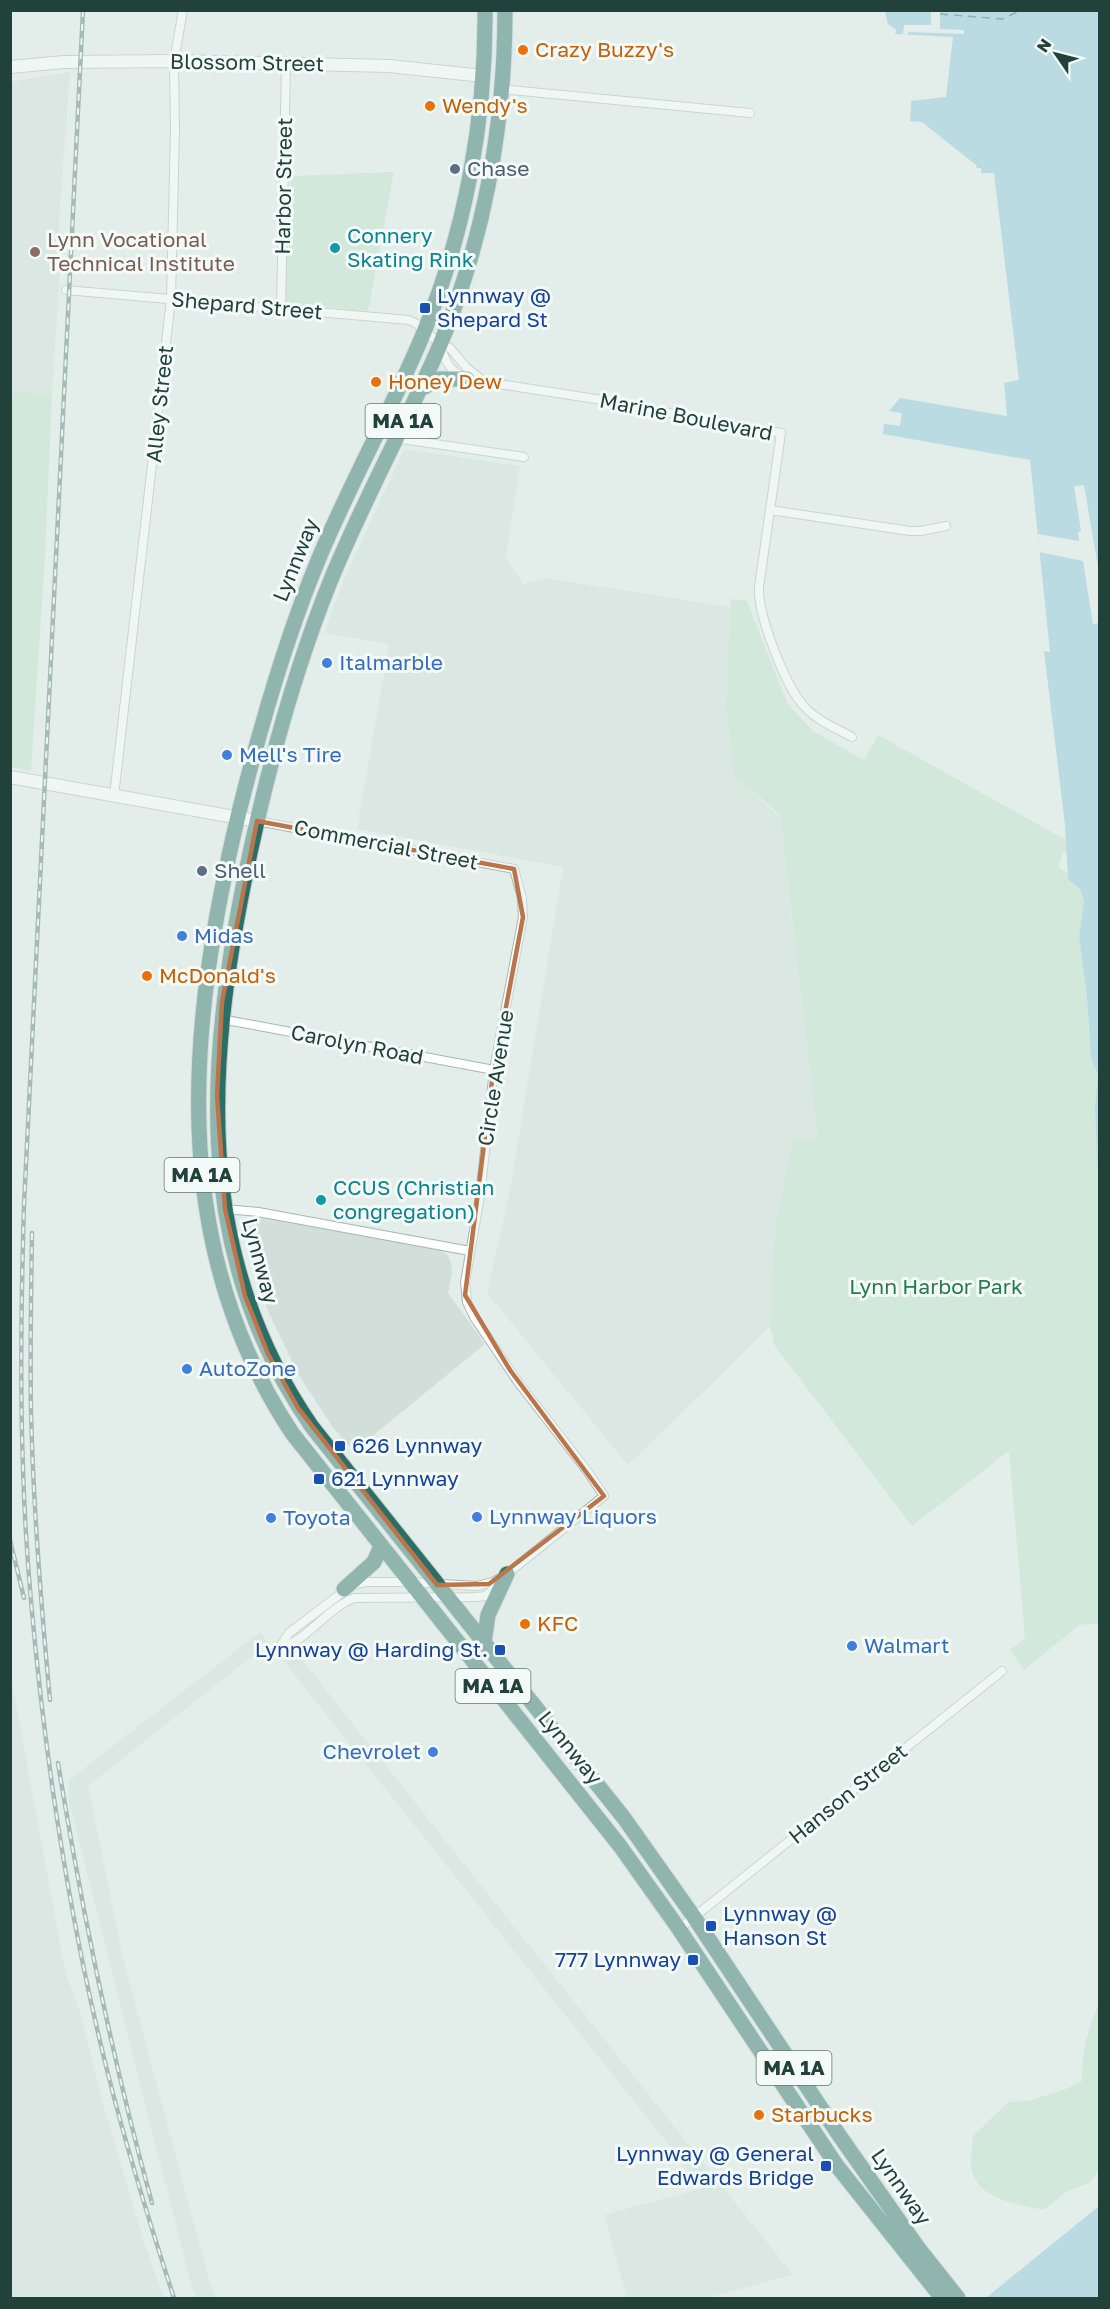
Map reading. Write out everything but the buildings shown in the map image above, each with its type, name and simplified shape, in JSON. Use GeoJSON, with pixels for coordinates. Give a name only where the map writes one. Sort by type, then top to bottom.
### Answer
{"type":"FeatureCollection","features":[{"type":"Feature","properties":{"kind":"highway","name":"Lynnway"},"geometry":{"type":"LineString","coordinates":[[485,10],[483,76],[476,139],[465,199],[452,250],[424,330],[340,510],[306,590],[266,714],[238,818],[208,970],[199,1056],[200,1151],[212,1245],[234,1321],[267,1393],[302,1446],[589,1805],[679,1929],[837,2166],[942,2298]]}},
{"type":"Feature","properties":{"kind":"highway","name":"Lynnway"},"geometry":{"type":"LineString","coordinates":[[505,10],[502,83],[493,156],[480,219],[461,286],[440,344],[353,528],[311,631],[277,742],[257,821],[226,977],[221,1019],[217,1110],[225,1209],[233,1250],[245,1296],[262,1339],[283,1382],[321,1440],[617,1810],[694,1917],[839,2135],[919,2249],[958,2298]]}},
{"type":"Feature","properties":{"kind":"highway"},"geometry":{"type":"LineString","coordinates":[[483,76],[502,83]]}},
{"type":"Feature","properties":{"kind":"highway"},"geometry":{"type":"LineString","coordinates":[[417,392],[436,380],[467,379]]}},
{"type":"Feature","properties":{"kind":"highway"},"geometry":{"type":"LineString","coordinates":[[344,1589],[374,1562],[381,1546]]}},
{"type":"Feature","properties":{"kind":"highway"},"geometry":{"type":"LineString","coordinates":[[484,1643],[488,1616],[507,1574]]}},
{"type":"Feature","properties":{"kind":"street","name":"Alley Street"},"geometry":{"type":"LineString","coordinates":[[114,796],[171,299],[175,130],[174,61],[183,10]]}},
{"type":"Feature","properties":{"kind":"street","name":"Blossom Street"},"geometry":{"type":"LineString","coordinates":[[10,67],[64,62],[286,63],[389,66],[483,76]]}},
{"type":"Feature","properties":{"kind":"street","name":"Harbor Street"},"geometry":{"type":"LineString","coordinates":[[281,309],[286,63]]}},
{"type":"Feature","properties":{"kind":"street"},"geometry":{"type":"LineString","coordinates":[[502,83],[750,113]]}},
{"type":"Feature","properties":{"kind":"street","name":"Shepard Street"},"geometry":{"type":"LineString","coordinates":[[66,290],[407,319],[424,330]]}},
{"type":"Feature","properties":{"kind":"street"},"geometry":{"type":"LineString","coordinates":[[424,330],[440,344],[452,350],[466,367],[483,380]]}},
{"type":"Feature","properties":{"kind":"street"},"geometry":{"type":"LineString","coordinates":[[440,344],[450,367],[459,376],[467,379]]}},
{"type":"Feature","properties":{"kind":"street","name":"Marine Boulevard"},"geometry":{"type":"LineString","coordinates":[[467,379],[781,433],[770,510]]}},
{"type":"Feature","properties":{"kind":"street"},"geometry":{"type":"LineString","coordinates":[[395,438],[524,457]]}},
{"type":"Feature","properties":{"kind":"street"},"geometry":{"type":"LineString","coordinates":[[852,737],[812,714],[795,696],[761,613],[759,592],[770,510],[910,531],[946,526]]}},
{"type":"Feature","properties":{"kind":"street"},"geometry":{"type":"LineString","coordinates":[[10,777],[257,821]]}},
{"type":"Feature","properties":{"kind":"street","name":"Commercial Street"},"geometry":{"type":"LineString","coordinates":[[257,821],[514,869]]}},
{"type":"Feature","properties":{"kind":"street","name":"Circle Avenue"},"geometry":{"type":"LineString","coordinates":[[507,1574],[604,1496],[518,1382],[470,1310],[465,1289],[480,1197],[494,1070],[523,917],[522,898],[514,869]]}},
{"type":"Feature","properties":{"kind":"street","name":"Carolyn Road"},"geometry":{"type":"LineString","coordinates":[[221,1019],[494,1070]]}},
{"type":"Feature","properties":{"kind":"street"},"geometry":{"type":"LineString","coordinates":[[225,1209],[258,1212],[470,1251]]}},
{"type":"Feature","properties":{"kind":"street"},"geometry":{"type":"LineString","coordinates":[[507,1574],[485,1596],[351,1599],[292,1643],[279,1648],[289,1633],[352,1585],[366,1582],[410,1582],[480,1586],[507,1574]]}},
{"type":"Feature","properties":{"kind":"street","name":"Hanson Street"},"geometry":{"type":"LineString","coordinates":[[694,1917],[1002,1671]]}},
{"type":"Feature","properties":{"kind":"street"},"geometry":{"type":"LineString","coordinates":[[679,1929],[694,1917]]}},
{"type":"Feature","properties":{"kind":"highlighted area"},"geometry":{"type":"Polygon","coordinates":[[[257,821],[514,869],[523,917],[492,1081],[465,1295],[510,1370],[604,1496],[489,1584],[437,1585],[298,1408],[268,1354],[245,1296],[225,1209],[217,1095],[222,1002],[257,821]]]}},
{"type":"Feature","properties":{"kind":"shaded area","name":"Lynn Vocational Technical Institute"},"geometry":{"type":"Polygon","coordinates":[[[70,72],[59,220],[59,285],[52,395],[11,392],[11,82],[70,72]]]}},
{"type":"Feature","properties":{"kind":"shaded area"},"geometry":{"type":"Polygon","coordinates":[[[404,449],[520,466],[506,557],[523,584],[545,578],[731,607],[726,709],[734,774],[780,818],[818,1141],[793,1140],[774,1259],[770,1327],[628,1465],[487,1293],[510,1190],[563,867],[357,829],[389,644],[324,633],[342,584],[404,449]]]}},
{"type":"Feature","properties":{"kind":"shaded area"},"geometry":{"type":"Polygon","coordinates":[[[256,1217],[439,1249],[448,1256],[451,1263],[452,1273],[448,1293],[485,1344],[354,1451],[334,1429],[298,1374],[270,1315],[256,1278],[247,1228],[248,1222],[256,1217]]]}},
{"type":"Feature","properties":{"kind":"shaded area"},"geometry":{"type":"Polygon","coordinates":[[[260,1632],[269,1643],[88,1786],[123,1958],[209,2280],[216,2298],[196,2298],[69,1802],[69,1780],[260,1632]]]}},
{"type":"Feature","properties":{"kind":"shaded area"},"geometry":{"type":"Polygon","coordinates":[[[300,1657],[793,2275],[706,2298],[627,2298],[604,2215],[703,2188],[282,1659],[300,1657]]]}},
{"type":"Feature","properties":{"kind":"shaded area"},"geometry":{"type":"Polygon","coordinates":[[[11,1677],[65,1970],[81,2015],[100,2093],[145,2245],[164,2298],[11,2298],[11,1677]]]}},
{"type":"Feature","properties":{"kind":"green space"},"geometry":{"type":"Polygon","coordinates":[[[394,172],[368,311],[280,303],[290,212],[291,176],[394,172]]]}},
{"type":"Feature","properties":{"kind":"green space"},"geometry":{"type":"Polygon","coordinates":[[[11,392],[52,395],[45,556],[31,771],[11,767],[11,392]]]}},
{"type":"Feature","properties":{"kind":"green space","name":"Lynn Harbor Park"},"geometry":{"type":"Polygon","coordinates":[[[731,599],[747,601],[787,703],[813,731],[864,760],[878,735],[1066,840],[1067,853],[1064,851],[1058,867],[1068,873],[1069,879],[1080,889],[1084,901],[1079,936],[1087,998],[1089,1037],[1098,1075],[1095,1106],[1100,1201],[1099,1623],[1079,1625],[1024,1670],[1010,1650],[1025,1638],[1009,1451],[912,1526],[775,1346],[770,1327],[776,1224],[793,1140],[818,1141],[780,815],[734,775],[726,709],[731,599]]]}},
{"type":"Feature","properties":{"kind":"green space"},"geometry":{"type":"Polygon","coordinates":[[[1099,2002],[1099,2171],[1089,2183],[1068,2191],[1043,2210],[1009,2202],[988,2193],[980,2186],[971,2165],[973,2136],[1008,2102],[1028,2101],[1066,2089],[1082,2081],[1086,2040],[1099,2002]]]}},
{"type":"Feature","properties":{"kind":"water"},"geometry":{"type":"Polygon","coordinates":[[[885,11],[1099,11],[1099,1201],[1095,1106],[1098,1074],[1091,1058],[1087,998],[1079,936],[1084,901],[1080,889],[1068,879],[1065,825],[1044,651],[1050,652],[1030,460],[883,434],[884,424],[900,426],[902,413],[889,411],[900,398],[1007,416],[1004,383],[1019,380],[994,173],[981,173],[981,168],[977,168],[922,122],[910,121],[911,101],[946,97],[953,37],[895,34],[896,30],[888,24],[885,11]]]}},
{"type":"Feature","properties":{"kind":"water"},"geometry":{"type":"Polygon","coordinates":[[[1099,2206],[1099,2298],[983,2298],[987,2297],[1099,2206]]]}},
{"type":"Feature","properties":{"kind":"pier"},"geometry":{"type":"Polygon","coordinates":[[[931,11],[940,11],[940,29],[964,30],[964,34],[908,32],[908,35],[903,34],[904,25],[931,25],[931,11]]]}},
{"type":"Feature","properties":{"kind":"pier"},"geometry":{"type":"Polygon","coordinates":[[[1084,485],[1099,573],[1099,623],[1093,624],[1083,561],[1039,552],[1038,534],[1079,541],[1078,532],[1081,531],[1074,486],[1084,485]]]}},
{"type":"Feature","properties":{"kind":"ferry route"},"geometry":{"type":"LineString","coordinates":[[940,14],[1002,19],[1022,10]]}},
{"type":"Feature","properties":{"kind":"railway"},"geometry":{"type":"LineString","coordinates":[[83,10],[24,1205],[22,1452],[27,1552],[43,1720],[70,1898],[94,2016],[115,2102],[174,2298]]}},
{"type":"Feature","properties":{"kind":"railway"},"geometry":{"type":"LineString","coordinates":[[32,1233],[32,1446],[50,1700]]}},
{"type":"Feature","properties":{"kind":"railway"},"geometry":{"type":"LineString","coordinates":[[10,1540],[24,1598]]}},
{"type":"Feature","properties":{"kind":"railway"},"geometry":{"type":"LineString","coordinates":[[58,1763],[99,1984],[137,2149],[152,2203]]}},
{"type":"Feature","properties":{"kind":"place","name":"Crazy Buzzy's"},"geometry":{"type":"Point","coordinates":[523,50]}},
{"type":"Feature","properties":{"kind":"place","name":"Wendy's"},"geometry":{"type":"Point","coordinates":[430,106]}},
{"type":"Feature","properties":{"kind":"place","name":"Chase"},"geometry":{"type":"Point","coordinates":[455,169]}},
{"type":"Feature","properties":{"kind":"place","name":"Connery Skating Rink"},"geometry":{"type":"Point","coordinates":[335,248]}},
{"type":"Feature","properties":{"kind":"place","name":"Lynn Vocational Technical Institute"},"geometry":{"type":"Point","coordinates":[35,252]}},
{"type":"Feature","properties":{"kind":"place","name":"Lynnway @ Shepard St"},"geometry":{"type":"Point","coordinates":[425,308]}},
{"type":"Feature","properties":{"kind":"place","name":"Honey Dew"},"geometry":{"type":"Point","coordinates":[376,382]}},
{"type":"Feature","properties":{"kind":"place","name":"Italmarble"},"geometry":{"type":"Point","coordinates":[327,663]}},
{"type":"Feature","properties":{"kind":"place","name":"Mell's Tire"},"geometry":{"type":"Point","coordinates":[227,755]}},
{"type":"Feature","properties":{"kind":"place","name":"Shell"},"geometry":{"type":"Point","coordinates":[202,871]}},
{"type":"Feature","properties":{"kind":"place","name":"Midas"},"geometry":{"type":"Point","coordinates":[182,936]}},
{"type":"Feature","properties":{"kind":"place","name":"McDonald's"},"geometry":{"type":"Point","coordinates":[147,976]}},
{"type":"Feature","properties":{"kind":"place","name":"CCUS (Christian congregation)"},"geometry":{"type":"Point","coordinates":[321,1200]}},
{"type":"Feature","properties":{"kind":"place","name":"AutoZone"},"geometry":{"type":"Point","coordinates":[187,1369]}},
{"type":"Feature","properties":{"kind":"place","name":"626 Lynnway"},"geometry":{"type":"Point","coordinates":[340,1446]}},
{"type":"Feature","properties":{"kind":"place","name":"621 Lynnway"},"geometry":{"type":"Point","coordinates":[319,1479]}},
{"type":"Feature","properties":{"kind":"place","name":"Lynnway Liquors"},"geometry":{"type":"Point","coordinates":[477,1517]}},
{"type":"Feature","properties":{"kind":"place","name":"Toyota"},"geometry":{"type":"Point","coordinates":[271,1518]}},
{"type":"Feature","properties":{"kind":"place","name":"KFC"},"geometry":{"type":"Point","coordinates":[525,1624]}},
{"type":"Feature","properties":{"kind":"place","name":"Walmart"},"geometry":{"type":"Point","coordinates":[852,1646]}},
{"type":"Feature","properties":{"kind":"place","name":"Lynnway @ Harding St."},"geometry":{"type":"Point","coordinates":[500,1650]}},
{"type":"Feature","properties":{"kind":"place","name":"Chevrolet"},"geometry":{"type":"Point","coordinates":[433,1752]}},
{"type":"Feature","properties":{"kind":"place","name":"Lynnway @ Hanson St"},"geometry":{"type":"Point","coordinates":[711,1926]}},
{"type":"Feature","properties":{"kind":"place","name":"777 Lynnway"},"geometry":{"type":"Point","coordinates":[693,1960]}},
{"type":"Feature","properties":{"kind":"place","name":"Starbucks"},"geometry":{"type":"Point","coordinates":[759,2115]}},
{"type":"Feature","properties":{"kind":"place","name":"Lynnway @ General Edwards Bridge"},"geometry":{"type":"Point","coordinates":[826,2166]}}]}
